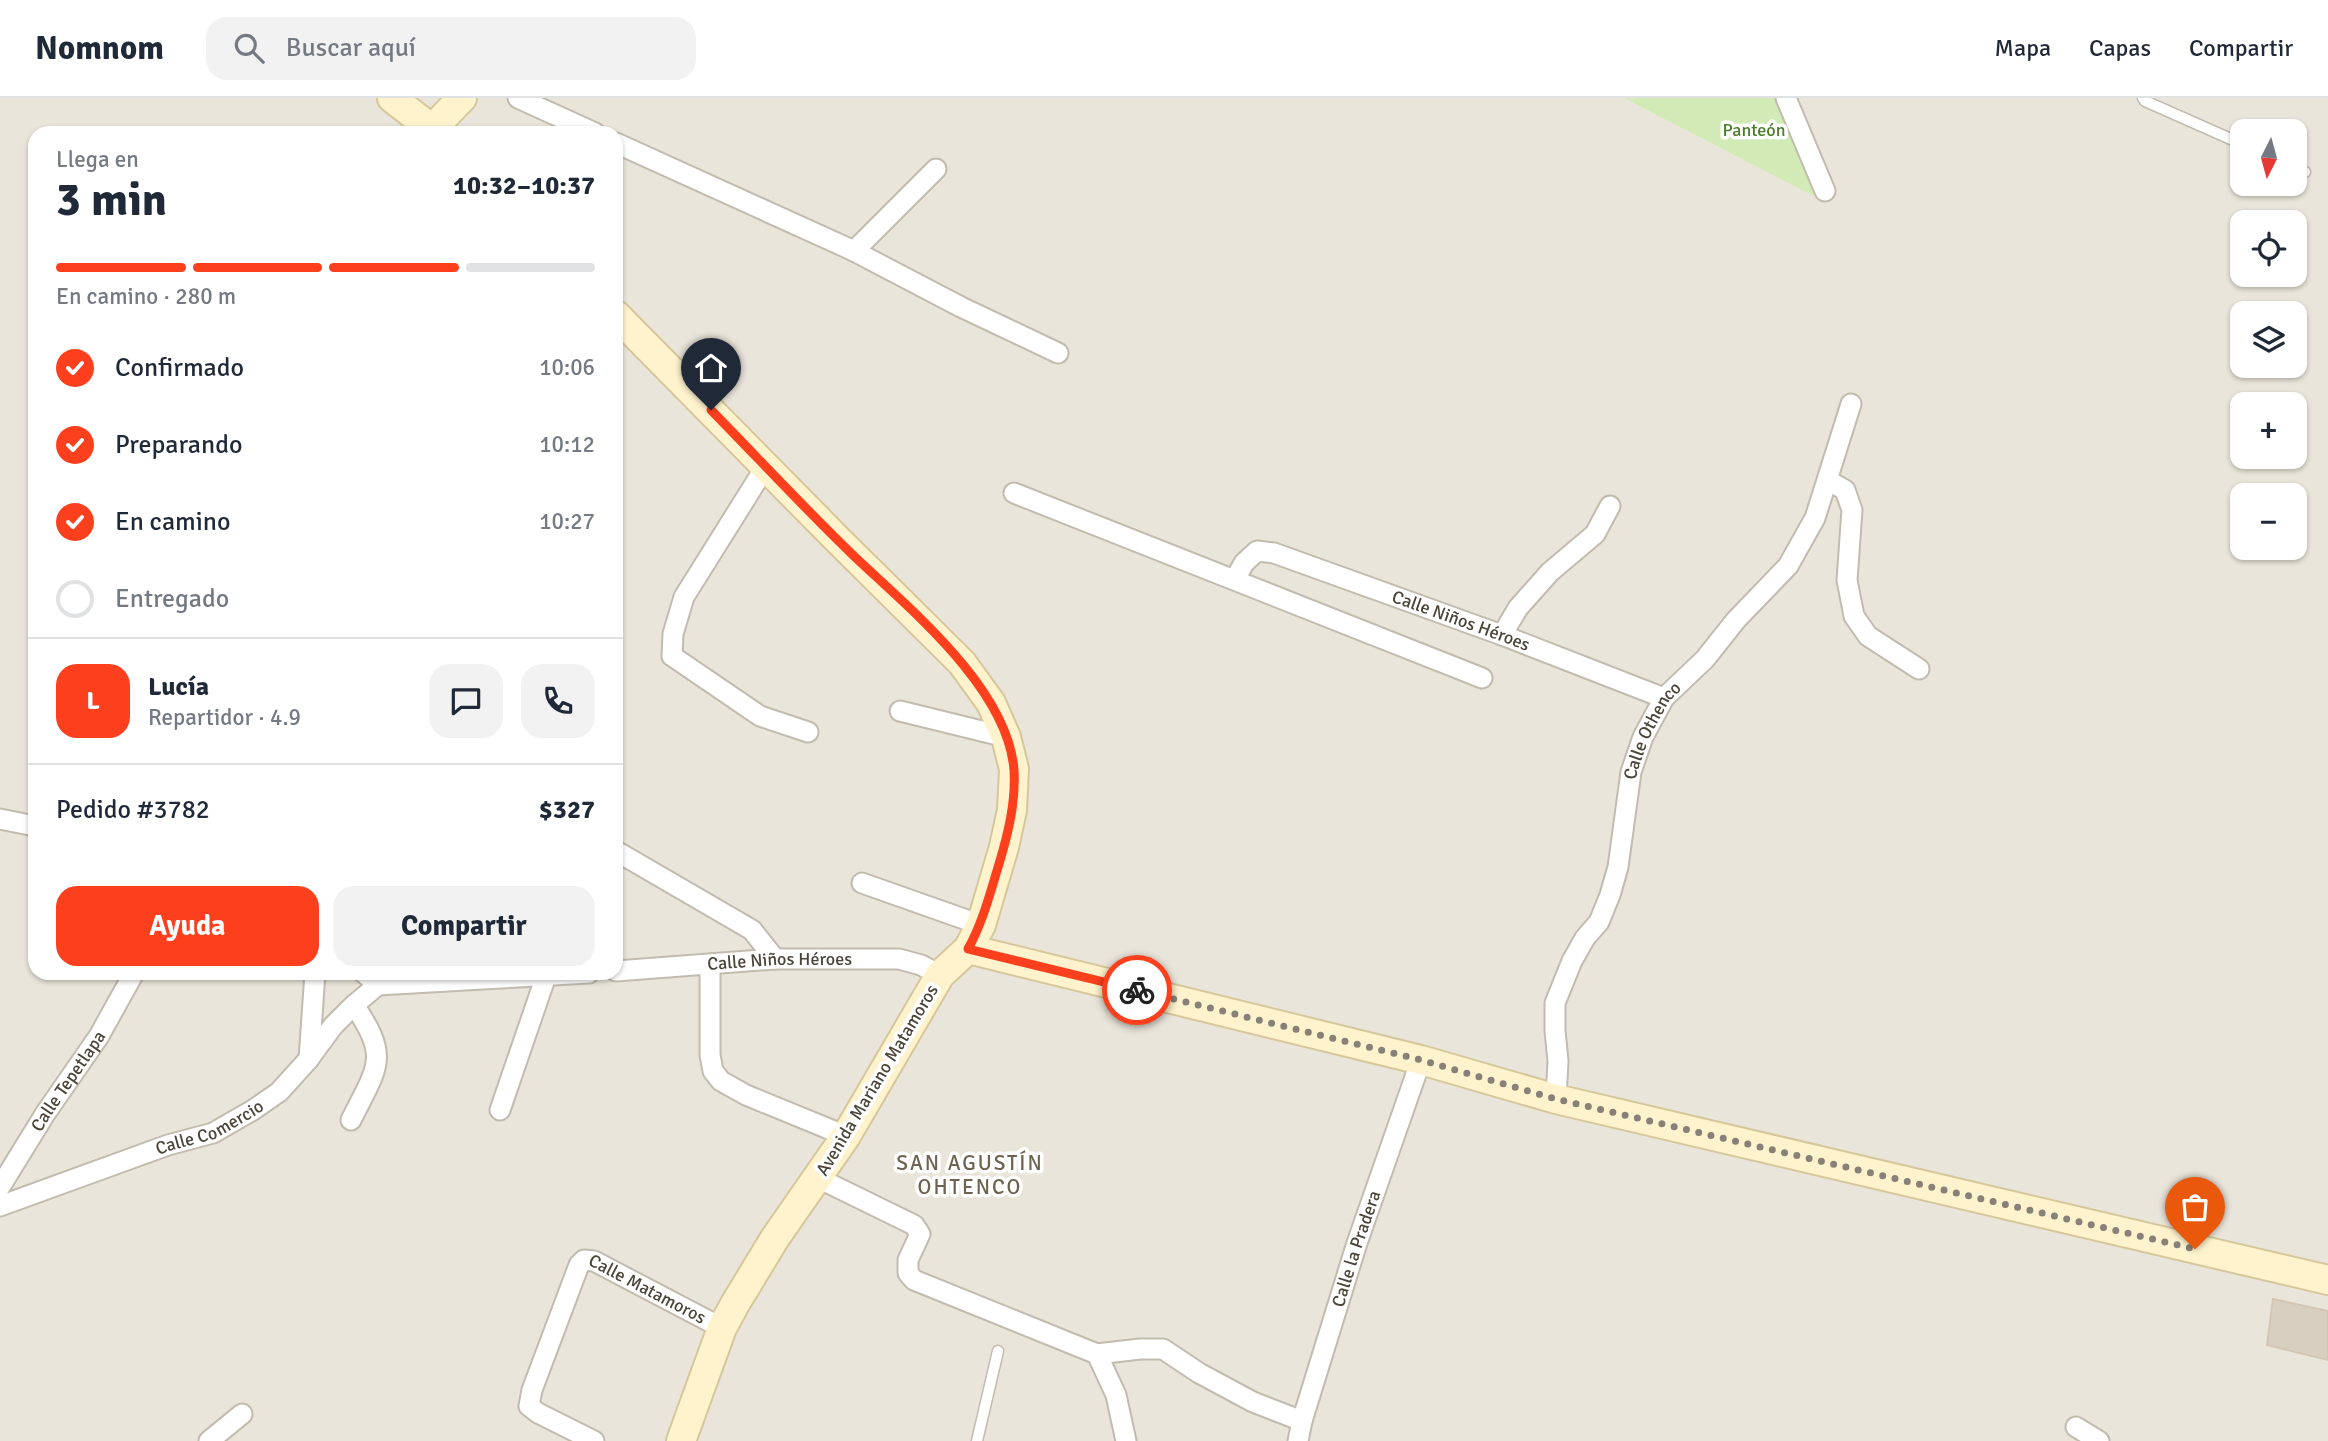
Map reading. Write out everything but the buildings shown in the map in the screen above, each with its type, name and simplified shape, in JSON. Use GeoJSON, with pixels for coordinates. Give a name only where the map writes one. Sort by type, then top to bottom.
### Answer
{"type":"FeatureCollection","features":[{"type":"Feature","properties":{"kind":"street"},"geometry":{"type":"LineString","coordinates":[[392,98],[428,126]]}},
{"type":"Feature","properties":{"kind":"street"},"geometry":{"type":"LineString","coordinates":[[439,126],[462,98]]}},
{"type":"Feature","properties":{"kind":"street"},"geometry":{"type":"LineString","coordinates":[[518,98],[580,126]]}},
{"type":"Feature","properties":{"kind":"street"},"geometry":{"type":"LineString","coordinates":[[1786,98],[1825,191]]}},
{"type":"Feature","properties":{"kind":"street"},"geometry":{"type":"LineString","coordinates":[[623,146],[854,251],[961,307],[1058,353]]}},
{"type":"Feature","properties":{"kind":"street"},"geometry":{"type":"LineString","coordinates":[[854,251],[936,169]]}},
{"type":"Feature","properties":{"kind":"street"},"geometry":{"type":"LineString","coordinates":[[623,322],[962,663],[991,703],[1006,737],[1014,769],[1012,810],[1004,847],[975,937]]}},
{"type":"Feature","properties":{"kind":"street","name":"Calle Othenco"},"geometry":{"type":"LineString","coordinates":[[1556,1099],[1559,1061],[1555,1003],[1572,961],[1585,937],[1599,922],[1610,895],[1618,867],[1631,772],[1643,737],[1664,698],[1705,659],[1736,621],[1788,566],[1815,519],[1851,404]]}},
{"type":"Feature","properties":{"kind":"street"},"geometry":{"type":"LineString","coordinates":[[766,466],[684,597],[673,634],[672,656],[760,716],[808,732]]}},
{"type":"Feature","properties":{"kind":"street"},"geometry":{"type":"LineString","coordinates":[[1829,481],[1845,490],[1852,510],[1847,580],[1854,616],[1868,636],[1919,669]]}},
{"type":"Feature","properties":{"kind":"street"},"geometry":{"type":"LineString","coordinates":[[1014,493],[1482,678]]}},
{"type":"Feature","properties":{"kind":"street"},"geometry":{"type":"LineString","coordinates":[[1502,635],[1518,608],[1550,572],[1595,534],[1611,506]]}},
{"type":"Feature","properties":{"kind":"street","name":"Calle Niños Héroes"},"geometry":{"type":"LineString","coordinates":[[1235,579],[1244,563],[1257,551],[1274,553],[1502,635],[1664,698]]}},
{"type":"Feature","properties":{"kind":"street"},"geometry":{"type":"LineString","coordinates":[[900,711],[1006,737]]}},
{"type":"Feature","properties":{"kind":"street"},"geometry":{"type":"LineString","coordinates":[[0,819],[28,825]]}},
{"type":"Feature","properties":{"kind":"street"},"geometry":{"type":"LineString","coordinates":[[623,855],[752,930],[775,959]]}},
{"type":"Feature","properties":{"kind":"street"},"geometry":{"type":"LineString","coordinates":[[862,883],[975,937],[1556,1099],[2328,1280]]}},
{"type":"Feature","properties":{"kind":"street","name":"Avenida Mariano Matamoros"},"geometry":{"type":"LineString","coordinates":[[681,1441],[722,1328],[775,1238],[846,1136],[940,975],[975,937]]}},
{"type":"Feature","properties":{"kind":"street","name":"Calle Niños Héroes"},"geometry":{"type":"LineString","coordinates":[[623,970],[775,959],[899,959],[921,965],[940,975]]}},
{"type":"Feature","properties":{"kind":"street"},"geometry":{"type":"LineString","coordinates":[[710,964],[710,1055],[713,1070],[721,1081],[746,1095],[846,1136]]}},
{"type":"Feature","properties":{"kind":"street","name":"Calle Tepetlapa"},"geometry":{"type":"LineString","coordinates":[[0,1187],[45,1114],[99,1036],[130,980]]}},
{"type":"Feature","properties":{"kind":"street"},"geometry":{"type":"LineString","coordinates":[[309,1060],[315,980]]}},
{"type":"Feature","properties":{"kind":"street","name":"Calle Comercio"},"geometry":{"type":"LineString","coordinates":[[0,1206],[155,1149],[213,1133],[253,1110],[279,1092],[309,1060],[333,1026],[354,1005],[370,980]]}},
{"type":"Feature","properties":{"kind":"street"},"geometry":{"type":"LineString","coordinates":[[499,1110],[545,980]]}},
{"type":"Feature","properties":{"kind":"street"},"geometry":{"type":"LineString","coordinates":[[351,1120],[375,1072],[378,1055],[371,1030],[354,1005]]}},
{"type":"Feature","properties":{"kind":"street","name":"Calle la Pradera"},"geometry":{"type":"LineString","coordinates":[[1298,1441],[1301,1421],[1357,1243],[1421,1060]]}},
{"type":"Feature","properties":{"kind":"street"},"geometry":{"type":"LineString","coordinates":[[818,1178],[914,1225],[920,1234],[908,1260],[908,1273],[914,1280],[1097,1354],[1163,1349],[1199,1373],[1253,1402],[1301,1421]]}},
{"type":"Feature","properties":{"kind":"street","name":"Calle Matamoros"},"geometry":{"type":"LineString","coordinates":[[594,1441],[529,1406],[532,1390],[579,1265],[584,1260],[594,1261],[722,1328]]}},
{"type":"Feature","properties":{"kind":"street"},"geometry":{"type":"LineString","coordinates":[[1097,1354],[1116,1395],[1126,1441]]}},
{"type":"Feature","properties":{"kind":"street"},"geometry":{"type":"LineString","coordinates":[[209,1441],[242,1414]]}},
{"type":"Feature","properties":{"kind":"street"},"geometry":{"type":"LineString","coordinates":[[2076,1427],[2099,1441]]}},
{"type":"Feature","properties":{"kind":"lane"},"geometry":{"type":"LineString","coordinates":[[2143,98],[2230,139]]}},
{"type":"Feature","properties":{"kind":"lane"},"geometry":{"type":"LineString","coordinates":[[976,1441],[998,1351]]}},
{"type":"Feature","properties":{"kind":"shaded area"},"geometry":{"type":"Polygon","coordinates":[[[0,98],[2328,98],[2328,1441],[0,1441],[0,98]]]}},
{"type":"Feature","properties":{"kind":"green space","name":"Panteón"},"geometry":{"type":"Polygon","coordinates":[[[1624,98],[1774,98],[1816,197],[1624,98]]]}},
{"type":"Feature","properties":{"kind":"way so far"},"geometry":{"type":"LineString","coordinates":[[1137,990],[1421,1060],[1556,1099],[2195,1249]]}},
{"type":"Feature","properties":{"kind":"district","name":"SAN AGUSTÍN OHTENCO"},"geometry":{"type":"Point","coordinates":[970,1175]}},
{"type":"Feature","properties":{"kind":"route"},"geometry":{"type":"LineString","coordinates":[[711,410],[962,663],[991,703],[1006,737],[1014,769],[1012,810],[981,925],[968,949],[1137,990]]}}]}
